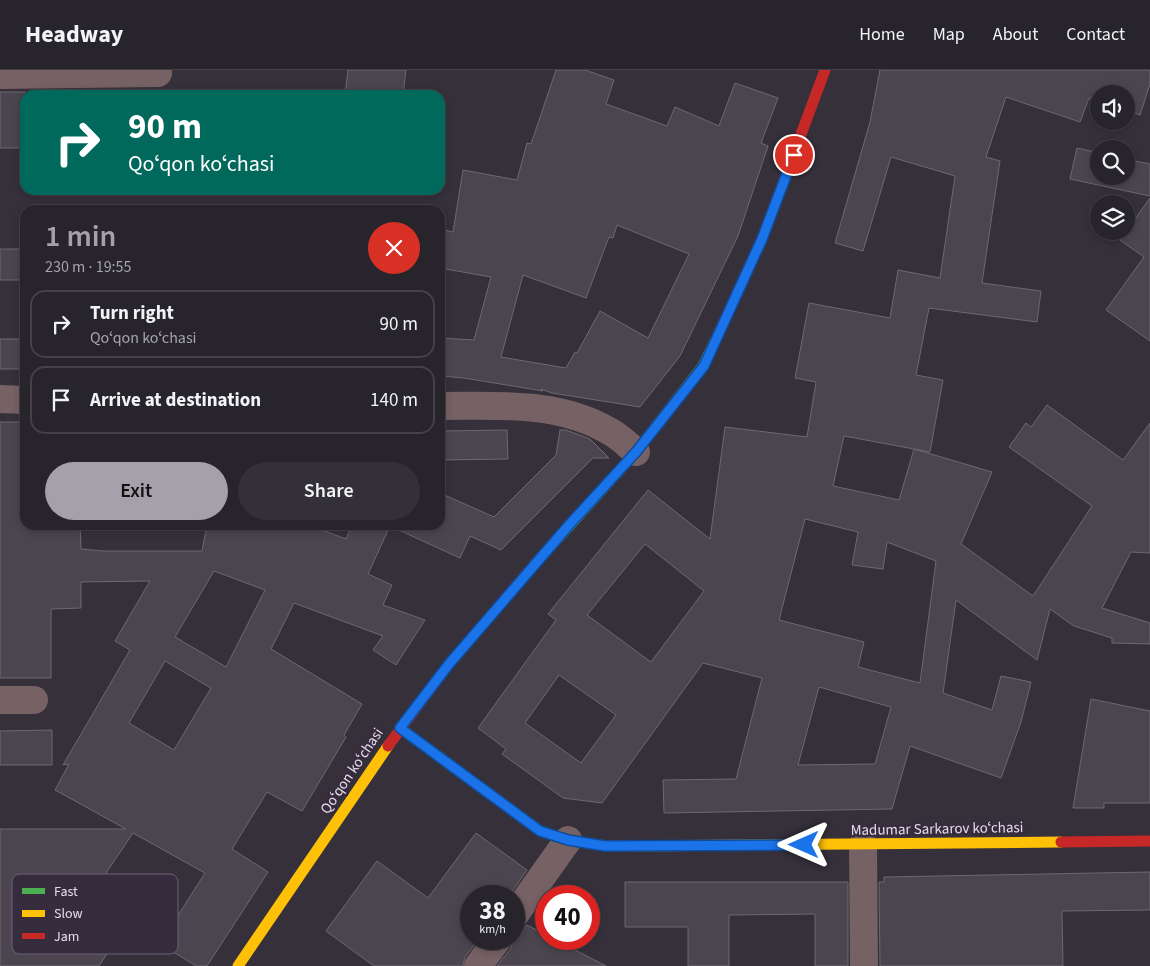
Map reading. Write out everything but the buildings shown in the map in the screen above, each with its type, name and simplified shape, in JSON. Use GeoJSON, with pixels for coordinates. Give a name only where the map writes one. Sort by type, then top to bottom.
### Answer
{"type":"FeatureCollection","features":[{"type":"Feature","properties":{"kind":"main road","name":"Qoʻqon koʻchasi"},"geometry":{"type":"LineString","coordinates":[[238,966],[400,728],[449,664],[569,525],[636,452],[704,366],[762,239],[825,70]]}},
{"type":"Feature","properties":{"kind":"main road","name":"Madumar Sarkarov koʻchasi"},"geometry":{"type":"LineString","coordinates":[[400,728],[540,831],[568,840],[605,846],[1150,841]]}},
{"type":"Feature","properties":{"kind":"street"},"geometry":{"type":"LineString","coordinates":[[0,75],[158,73]]}},
{"type":"Feature","properties":{"kind":"street"},"geometry":{"type":"LineString","coordinates":[[0,399],[20,400]]}},
{"type":"Feature","properties":{"kind":"street"},"geometry":{"type":"LineString","coordinates":[[445,406],[536,407],[569,413],[610,431],[636,452]]}},
{"type":"Feature","properties":{"kind":"street"},"geometry":{"type":"LineString","coordinates":[[0,700],[34,700]]}},
{"type":"Feature","properties":{"kind":"street"},"geometry":{"type":"LineString","coordinates":[[525,901],[568,840]]}},
{"type":"Feature","properties":{"kind":"street"},"geometry":{"type":"LineString","coordinates":[[863,845],[864,966]]}},
{"type":"Feature","properties":{"kind":"street"},"geometry":{"type":"LineString","coordinates":[[478,966],[490,950]]}},
{"type":"Feature","properties":{"kind":"traffic: fast"},"geometry":{"type":"LineString","coordinates":[[534,565],[636,452],[703,366],[715,341]]}},
{"type":"Feature","properties":{"kind":"traffic: fast"},"geometry":{"type":"LineString","coordinates":[[400,728],[540,831],[568,840],[605,846],[637,846]]}},
{"type":"Feature","properties":{"kind":"traffic: slow"},"geometry":{"type":"LineString","coordinates":[[238,966],[388,746]]}},
{"type":"Feature","properties":{"kind":"traffic: slow"},"geometry":{"type":"LineString","coordinates":[[637,846],[1061,842]]}},
{"type":"Feature","properties":{"kind":"traffic: jam"},"geometry":{"type":"LineString","coordinates":[[715,341],[762,239],[825,70]]}},
{"type":"Feature","properties":{"kind":"traffic: jam"},"geometry":{"type":"LineString","coordinates":[[388,746],[449,664],[534,565]]}},
{"type":"Feature","properties":{"kind":"traffic: jam"},"geometry":{"type":"LineString","coordinates":[[1061,842],[1150,841]]}},
{"type":"Feature","properties":{"kind":"route"},"geometry":{"type":"LineString","coordinates":[[794,155],[762,239],[704,366],[636,452],[569,525],[449,664],[400,728],[540,831],[568,840],[605,846],[804,845]]}}]}
